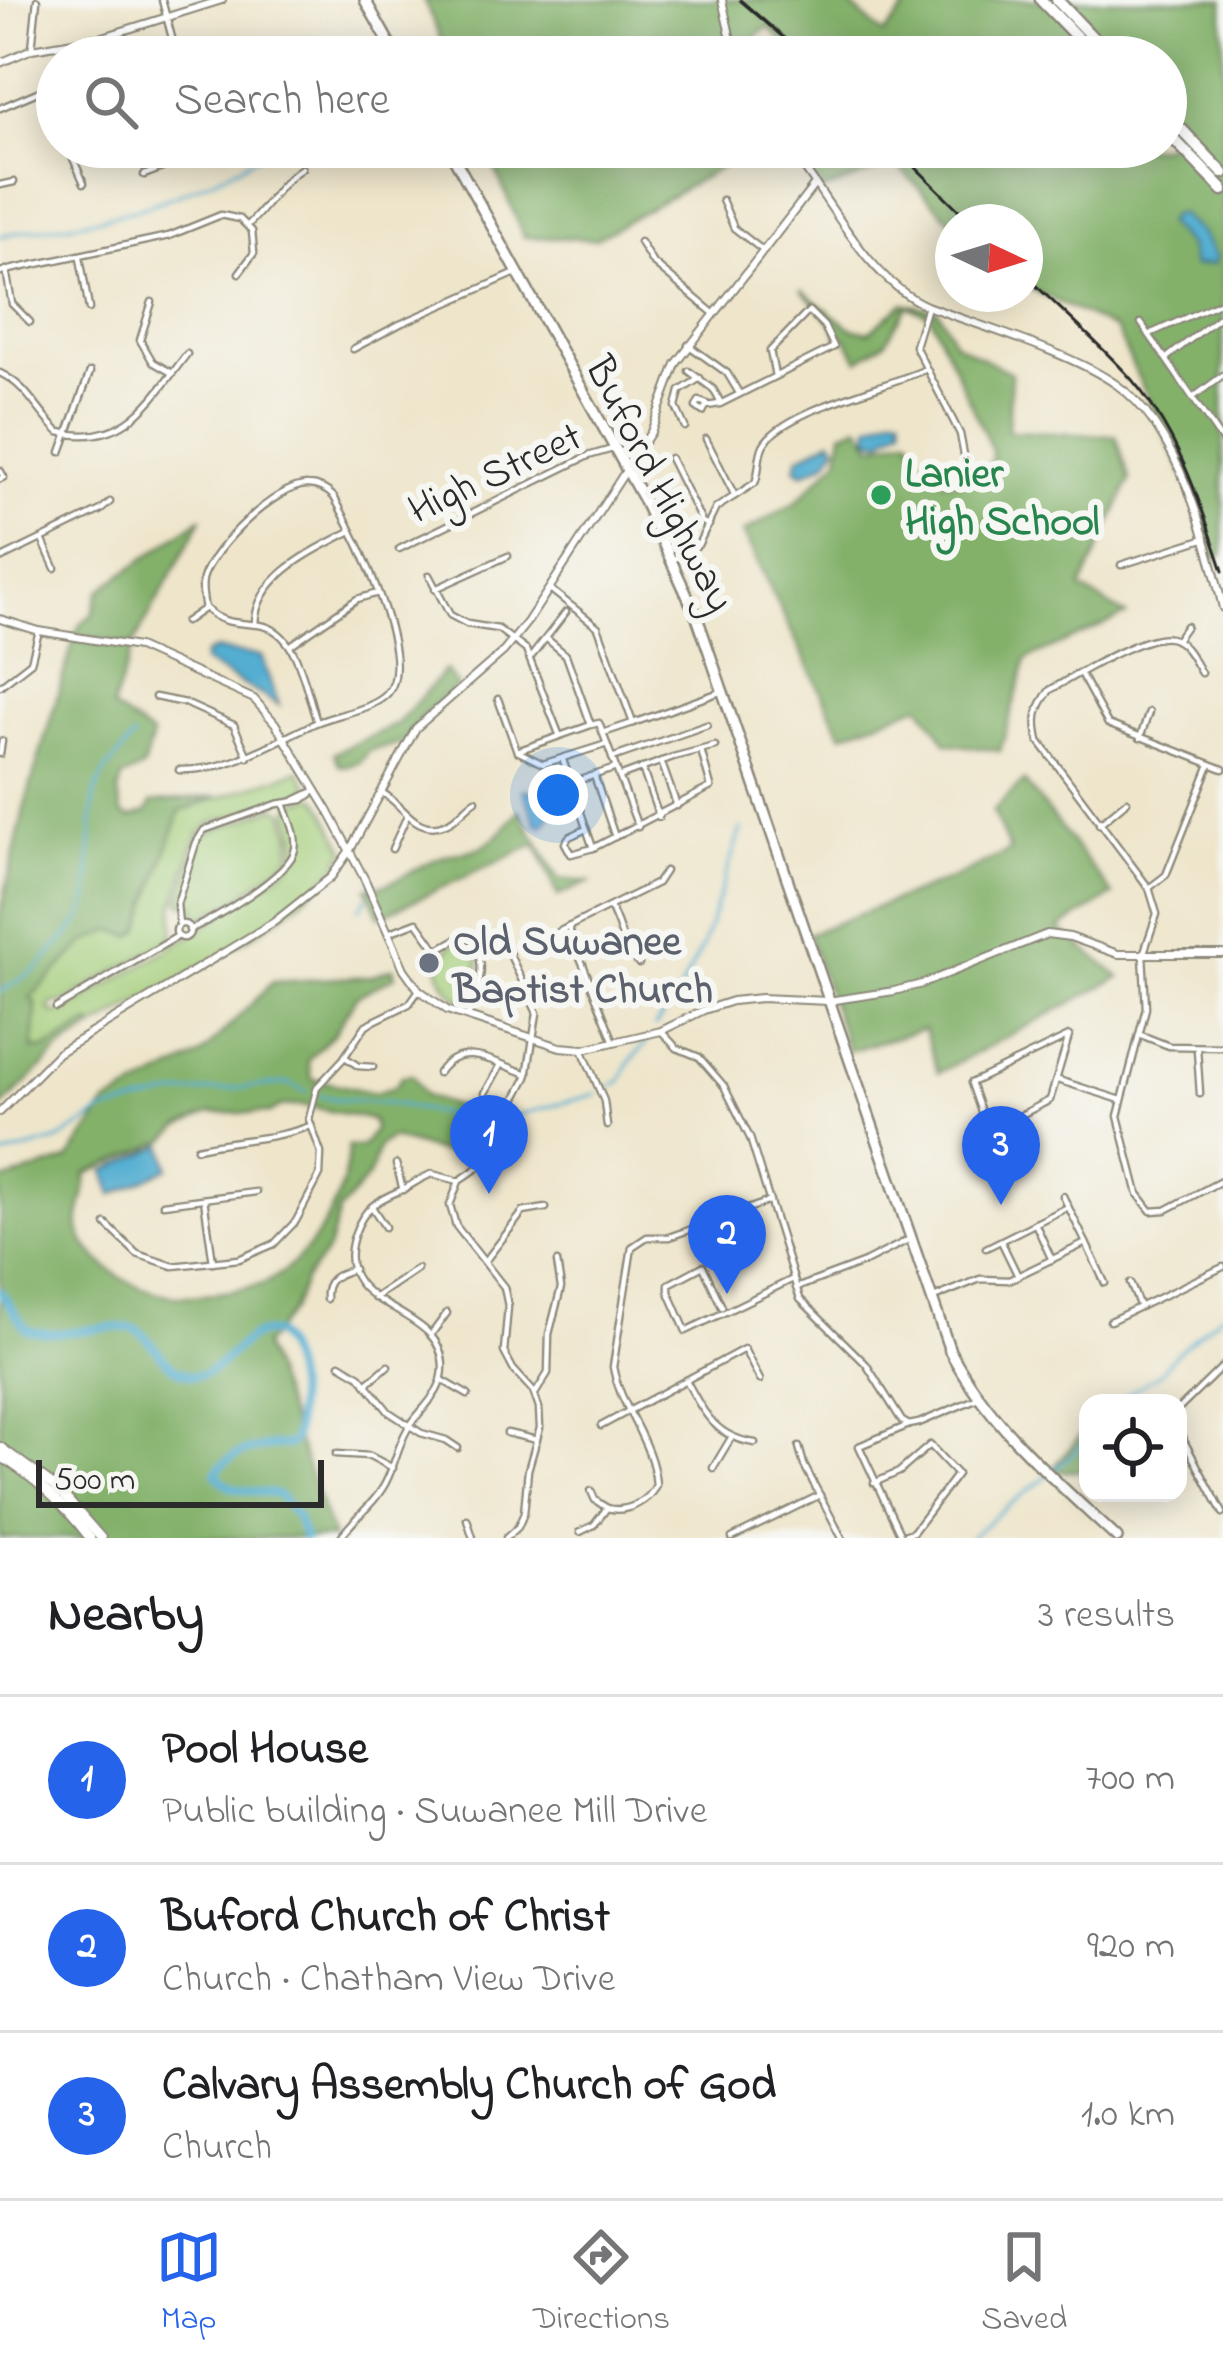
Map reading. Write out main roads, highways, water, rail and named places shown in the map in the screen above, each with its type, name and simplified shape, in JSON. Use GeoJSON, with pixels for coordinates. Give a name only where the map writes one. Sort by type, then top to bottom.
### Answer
{"type":"FeatureCollection","features":[{"type":"Feature","properties":{"kind":"highway"},"geometry":{"type":"LineString","coordinates":[[1041,0],[1076,36]]}},
{"type":"Feature","properties":{"kind":"highway"},"geometry":{"type":"LineString","coordinates":[[1057,0],[1092,36]]}},
{"type":"Feature","properties":{"kind":"highway"},"geometry":{"type":"LineString","coordinates":[[1187,135],[1223,172]]}},
{"type":"Feature","properties":{"kind":"highway"},"geometry":{"type":"LineString","coordinates":[[1187,153],[1223,190]]}},
{"type":"Feature","properties":{"kind":"main road"},"geometry":{"type":"LineString","coordinates":[[365,0],[385,36]]}},
{"type":"Feature","properties":{"kind":"main road","name":"Buford Highway"},"geometry":{"type":"LineString","coordinates":[[460,168],[673,560],[723,691],[950,1351],[978,1398],[1014,1441],[1104,1534],[1117,1538]]}},
{"type":"Feature","properties":{"kind":"main road"},"geometry":{"type":"LineString","coordinates":[[909,1274],[916,1258]]}},
{"type":"Feature","properties":{"kind":"main road"},"geometry":{"type":"LineString","coordinates":[[0,1451],[55,1498],[90,1538]]}},
{"type":"Feature","properties":{"kind":"main road"},"geometry":{"type":"LineString","coordinates":[[0,1451],[58,1489],[100,1538]]}},
{"type":"Feature","properties":{"kind":"water"},"geometry":{"type":"Polygon","coordinates":[[[1179,214],[1202,234],[1216,258],[1213,264],[1193,266],[1189,247],[1166,223],[1179,214]]]}},
{"type":"Feature","properties":{"kind":"water"},"geometry":{"type":"Polygon","coordinates":[[[902,415],[903,425],[882,440],[873,440],[870,425],[902,415]]]}},
{"type":"Feature","properties":{"kind":"water"},"geometry":{"type":"Polygon","coordinates":[[[832,439],[837,446],[826,462],[804,473],[796,468],[799,457],[832,439]]]}},
{"type":"Feature","properties":{"kind":"water"},"geometry":{"type":"Polygon","coordinates":[[[215,650],[261,656],[279,705],[203,662],[205,654],[215,650]]]}},
{"type":"Feature","properties":{"kind":"water"},"geometry":{"type":"Polygon","coordinates":[[[523,790],[548,792],[553,811],[543,826],[537,824],[523,790]]]}},
{"type":"Feature","properties":{"kind":"water"},"geometry":{"type":"Polygon","coordinates":[[[164,1145],[169,1168],[113,1195],[105,1171],[164,1145]]]}},
{"type":"Feature","properties":{"kind":"waterway"},"geometry":{"type":"LineString","coordinates":[[0,236],[139,208],[235,168]]}},
{"type":"Feature","properties":{"kind":"waterway"},"geometry":{"type":"LineString","coordinates":[[0,992],[37,969],[81,920],[88,899],[94,794],[104,773],[134,737]]}},
{"type":"Feature","properties":{"kind":"waterway"},"geometry":{"type":"LineString","coordinates":[[655,1026],[675,1000],[703,945],[741,829]]}},
{"type":"Feature","properties":{"kind":"waterway"},"geometry":{"type":"LineString","coordinates":[[371,878],[373,886]]}},
{"type":"Feature","properties":{"kind":"waterway"},"geometry":{"type":"LineString","coordinates":[[359,909],[367,898]]}},
{"type":"Feature","properties":{"kind":"waterway"},"geometry":{"type":"LineString","coordinates":[[604,1090],[621,1081],[648,1040]]}},
{"type":"Feature","properties":{"kind":"waterway"},"geometry":{"type":"LineString","coordinates":[[0,1157],[59,1140],[103,1112],[174,1095],[287,1083],[307,1092]]}},
{"type":"Feature","properties":{"kind":"waterway"},"geometry":{"type":"LineString","coordinates":[[510,1117],[597,1094]]}},
{"type":"Feature","properties":{"kind":"waterway"},"geometry":{"type":"LineString","coordinates":[[321,1096],[473,1119],[502,1119]]}},
{"type":"Feature","properties":{"kind":"waterway"},"geometry":{"type":"LineString","coordinates":[[0,1291],[27,1330],[136,1329],[171,1366],[192,1375],[217,1367],[249,1338],[275,1334],[292,1369],[295,1437],[289,1445],[239,1454],[216,1473],[236,1488],[280,1496],[297,1518],[304,1538]]}},
{"type":"Feature","properties":{"kind":"waterway"},"geometry":{"type":"LineString","coordinates":[[1127,1394],[1158,1375],[1223,1313]]}},
{"type":"Feature","properties":{"kind":"waterway"},"geometry":{"type":"LineString","coordinates":[[970,1538],[1079,1447]]}},
{"type":"Feature","properties":{"kind":"railway"},"geometry":{"type":"LineString","coordinates":[[740,0],[782,36]]}},
{"type":"Feature","properties":{"kind":"railway"},"geometry":{"type":"LineString","coordinates":[[916,168],[953,204]]}},
{"type":"Feature","properties":{"kind":"railway"},"geometry":{"type":"LineString","coordinates":[[1043,292],[1125,372],[1159,416],[1195,492],[1223,571]]}},
{"type":"Feature","properties":{"kind":"place","name":"Lanier High School"},"geometry":{"type":"Point","coordinates":[881,495]}},
{"type":"Feature","properties":{"kind":"place","name":"Old Suwanee Baptist Church"},"geometry":{"type":"Point","coordinates":[429,963]}},
{"type":"Feature","properties":{"kind":"place","name":"Pool House"},"geometry":{"type":"Point","coordinates":[489,1194]}},
{"type":"Feature","properties":{"kind":"place","name":"Calvary Assembly Church of God"},"geometry":{"type":"Point","coordinates":[1001,1205]}},
{"type":"Feature","properties":{"kind":"place","name":"Buford Church of Christ"},"geometry":{"type":"Point","coordinates":[727,1294]}}]}
